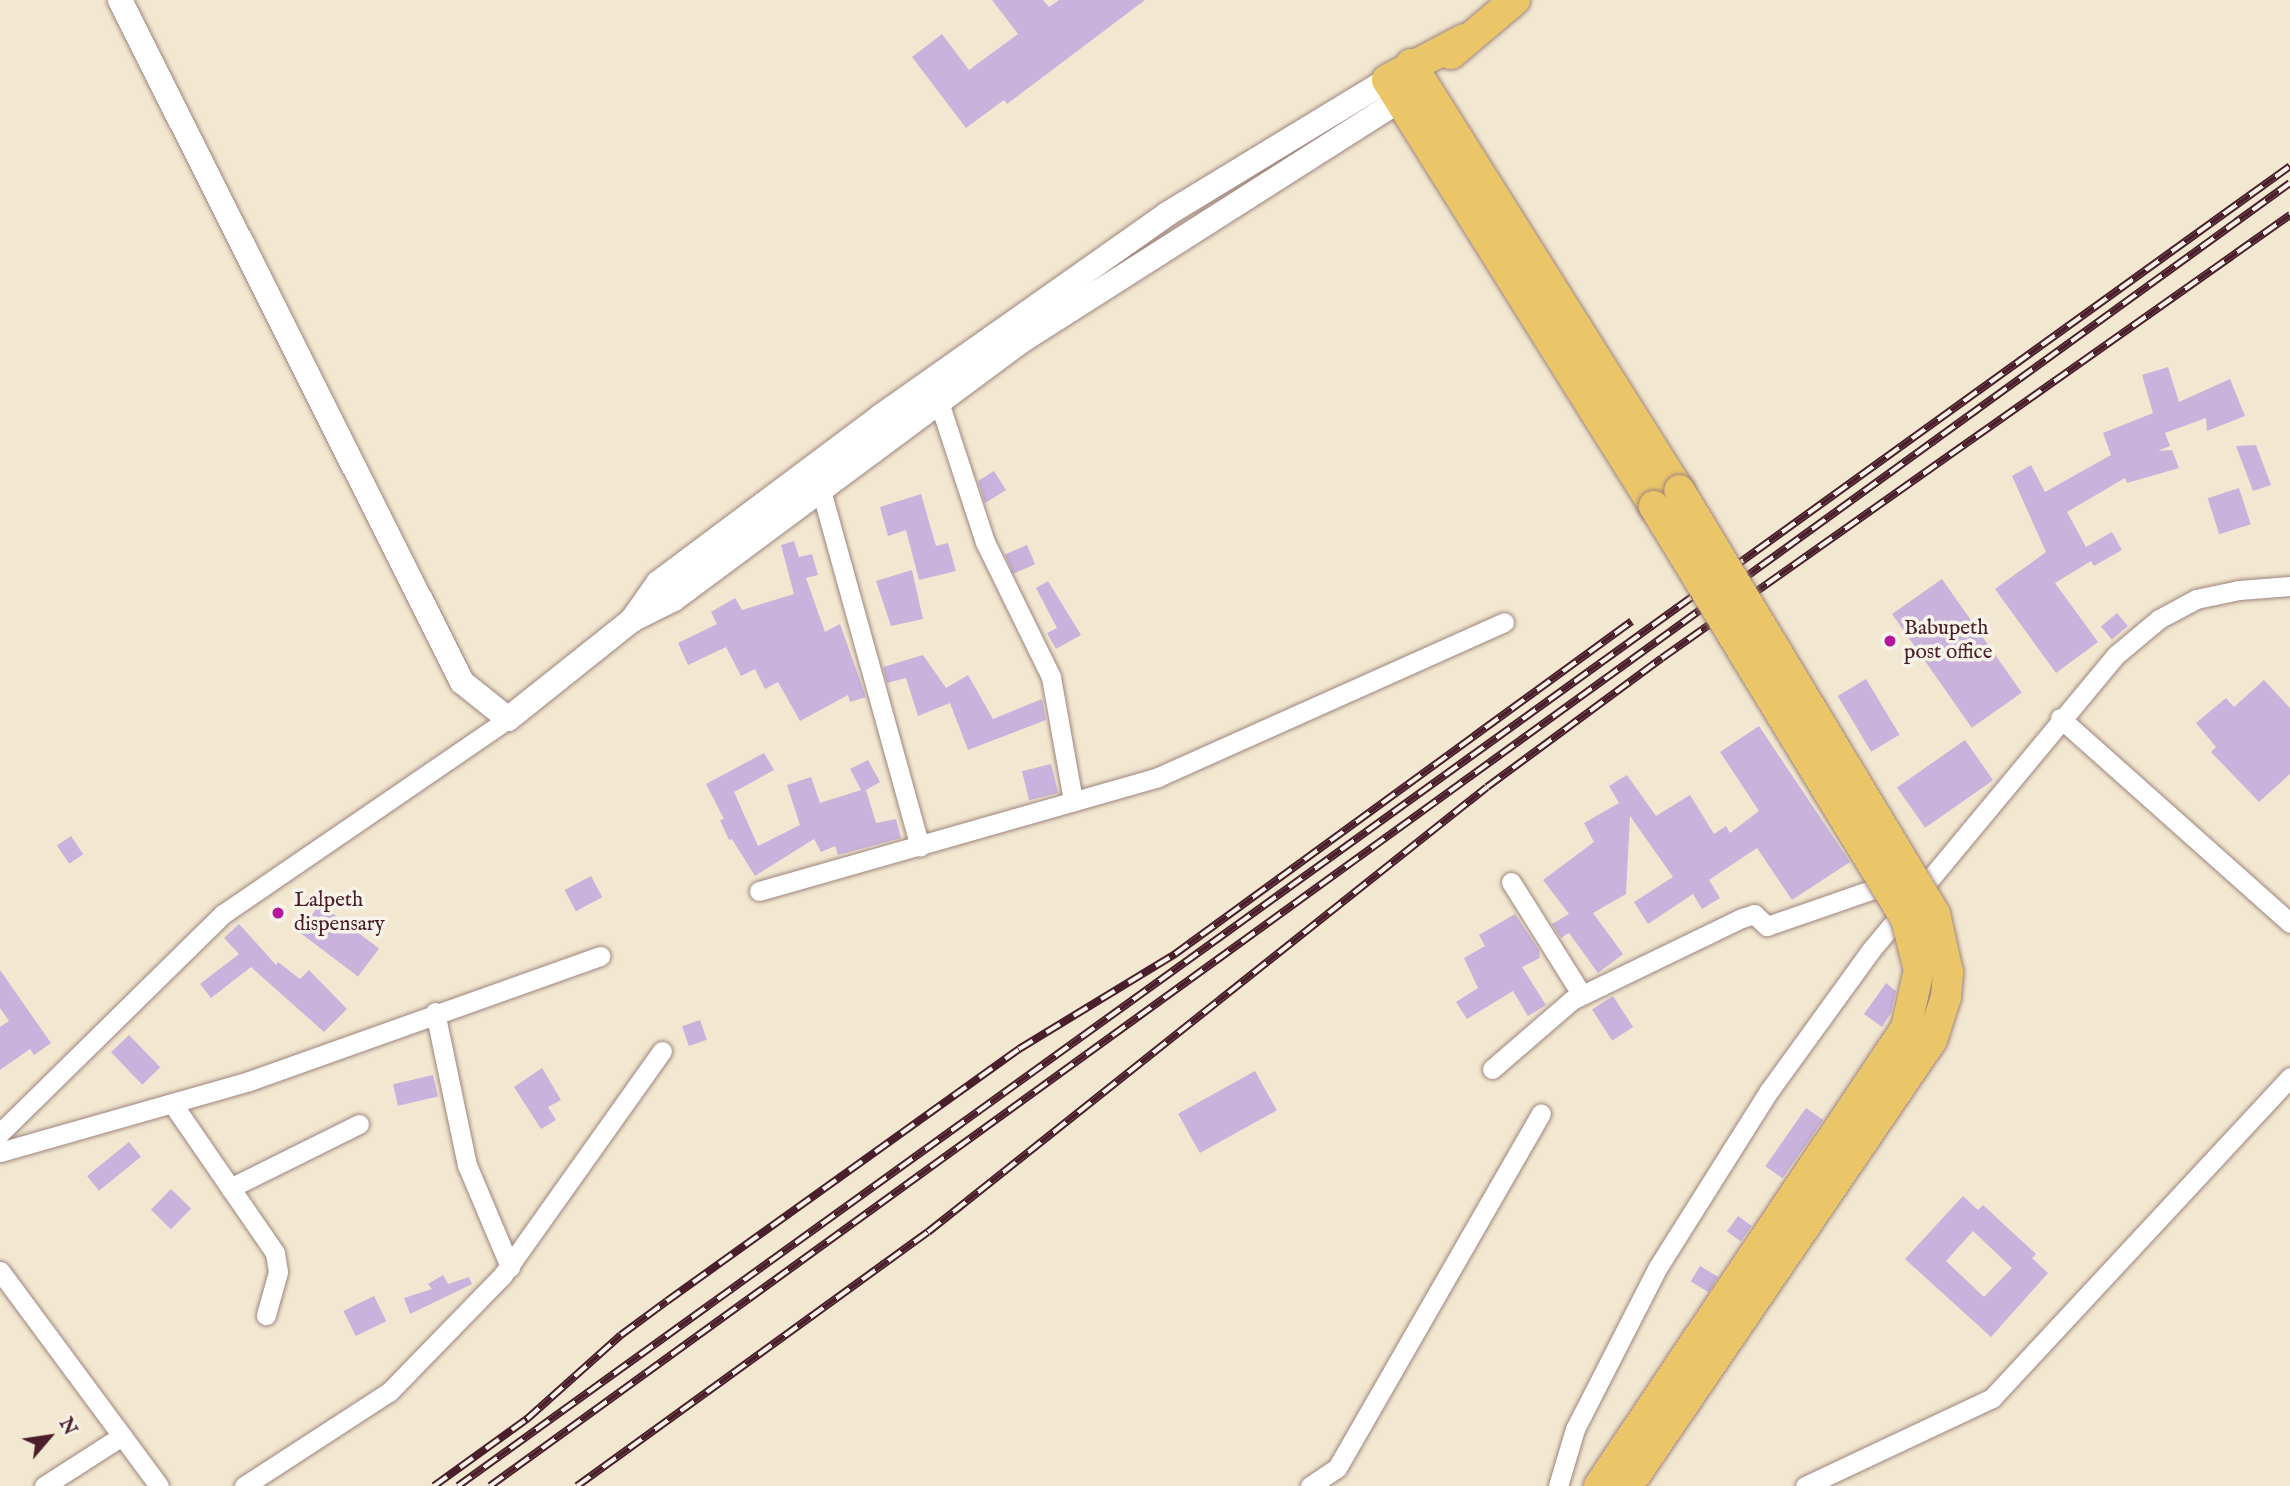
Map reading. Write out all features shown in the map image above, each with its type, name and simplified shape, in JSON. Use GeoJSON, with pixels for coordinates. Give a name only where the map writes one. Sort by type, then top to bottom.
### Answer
{"type":"FeatureCollection","features":[{"type":"Feature","properties":{"kind":"main road"},"geometry":{"type":"LineString","coordinates":[[1406,82],[1515,0]]}},
{"type":"Feature","properties":{"kind":"main road"},"geometry":{"type":"LineString","coordinates":[[1406,82],[1679,490],[1935,914],[1948,972],[1946,998],[1932,1040],[1628,1486]]}},
{"type":"Feature","properties":{"kind":"main road"},"geometry":{"type":"LineString","coordinates":[[1406,82],[1654,506],[1906,919],[1919,970],[1906,1028],[1599,1486]]}},
{"type":"Feature","properties":{"kind":"street"},"geometry":{"type":"LineString","coordinates":[[120,0],[462,682],[508,719]]}},
{"type":"Feature","properties":{"kind":"street"},"geometry":{"type":"LineString","coordinates":[[632,620],[657,583],[881,416],[1167,214],[1406,82]]}},
{"type":"Feature","properties":{"kind":"street"},"geometry":{"type":"LineString","coordinates":[[0,1133],[223,914],[508,719],[632,620],[674,599],[1020,342],[1406,82]]}},
{"type":"Feature","properties":{"kind":"street"},"geometry":{"type":"LineString","coordinates":[[939,402],[985,542],[1051,677],[1073,801]]}},
{"type":"Feature","properties":{"kind":"street"},"geometry":{"type":"LineString","coordinates":[[821,490],[920,847]]}},
{"type":"Feature","properties":{"kind":"street"},"geometry":{"type":"LineString","coordinates":[[1558,1486],[1575,1429],[1658,1268],[1769,1091],[1871,950],[1944,864],[2060,718],[2116,655],[2158,619],[2196,599],[2239,590],[2290,586]]}},
{"type":"Feature","properties":{"kind":"street"},"geometry":{"type":"LineString","coordinates":[[759,891],[920,847],[1171,771],[1504,622]]}},
{"type":"Feature","properties":{"kind":"street"},"geometry":{"type":"LineString","coordinates":[[2060,718],[2290,923]]}},
{"type":"Feature","properties":{"kind":"street"},"geometry":{"type":"LineString","coordinates":[[1492,1069],[1582,995],[1754,914],[1767,926],[1944,864]]}},
{"type":"Feature","properties":{"kind":"street"},"geometry":{"type":"LineString","coordinates":[[1511,882],[1582,995]]}},
{"type":"Feature","properties":{"kind":"street"},"geometry":{"type":"LineString","coordinates":[[0,1152],[249,1081],[435,1012],[600,956]]}},
{"type":"Feature","properties":{"kind":"street"},"geometry":{"type":"LineString","coordinates":[[435,1012],[467,1165],[510,1267]]}},
{"type":"Feature","properties":{"kind":"street"},"geometry":{"type":"LineString","coordinates":[[244,1486],[388,1392],[510,1267],[662,1051]]}},
{"type":"Feature","properties":{"kind":"street"},"geometry":{"type":"LineString","coordinates":[[1805,1486],[1993,1398],[2290,1077]]}},
{"type":"Feature","properties":{"kind":"street"},"geometry":{"type":"LineString","coordinates":[[172,1103],[278,1262],[265,1315]]}},
{"type":"Feature","properties":{"kind":"street"},"geometry":{"type":"LineString","coordinates":[[1310,1486],[1338,1468],[1541,1114]]}},
{"type":"Feature","properties":{"kind":"street"},"geometry":{"type":"LineString","coordinates":[[230,1188],[359,1124]]}},
{"type":"Feature","properties":{"kind":"street"},"geometry":{"type":"LineString","coordinates":[[0,1271],[159,1486]]}},
{"type":"Feature","properties":{"kind":"street"},"geometry":{"type":"LineString","coordinates":[[44,1486],[122,1436]]}},
{"type":"Feature","properties":{"kind":"building"},"geometry":{"type":"Polygon","coordinates":[[[992,0],[1043,0],[1049,7],[1059,0],[1145,0],[1007,104],[1004,100],[966,128],[912,57],[942,34],[969,70],[1018,34],[992,0]]]}},
{"type":"Feature","properties":{"kind":"building"},"geometry":{"type":"Polygon","coordinates":[[[2168,367],[2179,402],[2230,379],[2245,416],[2207,431],[2206,418],[2165,433],[2170,446],[2158,451],[2172,450],[2179,468],[2127,483],[2125,478],[2067,512],[2086,547],[2112,532],[2122,550],[2094,566],[2091,561],[2055,583],[2098,642],[2056,673],[1995,589],[2046,552],[2012,476],[2031,465],[2045,492],[2111,455],[2103,433],[2153,413],[2142,375],[2168,367]]]}},
{"type":"Feature","properties":{"kind":"building"},"geometry":{"type":"Polygon","coordinates":[[[2256,445],[2271,485],[2253,491],[2236,446],[2256,445]]]}},
{"type":"Feature","properties":{"kind":"building"},"geometry":{"type":"Polygon","coordinates":[[[994,471],[1006,490],[985,503],[978,481],[994,471]]]}},
{"type":"Feature","properties":{"kind":"building"},"geometry":{"type":"Polygon","coordinates":[[[2239,488],[2251,524],[2219,534],[2208,498],[2239,488]]]}},
{"type":"Feature","properties":{"kind":"building"},"geometry":{"type":"Polygon","coordinates":[[[921,494],[936,546],[948,543],[956,571],[919,580],[906,530],[888,536],[880,507],[921,494]]]}},
{"type":"Feature","properties":{"kind":"building"},"geometry":{"type":"Polygon","coordinates":[[[794,541],[799,557],[812,554],[818,575],[806,578],[825,632],[840,624],[866,697],[850,702],[848,695],[800,721],[778,682],[765,689],[755,669],[741,676],[726,647],[688,665],[678,643],[717,624],[711,612],[735,598],[742,610],[794,594],[781,545],[794,541]]]}},
{"type":"Feature","properties":{"kind":"building"},"geometry":{"type":"Polygon","coordinates":[[[1027,545],[1035,564],[1013,574],[1005,554],[1027,545]]]}},
{"type":"Feature","properties":{"kind":"building"},"geometry":{"type":"Polygon","coordinates":[[[912,570],[923,619],[891,626],[876,581],[912,570]]]}},
{"type":"Feature","properties":{"kind":"building"},"geometry":{"type":"Polygon","coordinates":[[[1942,579],[2022,693],[1972,728],[1892,614],[1942,579]]]}},
{"type":"Feature","properties":{"kind":"building"},"geometry":{"type":"Polygon","coordinates":[[[1048,581],[1081,635],[1056,649],[1047,633],[1057,628],[1036,588],[1048,581]]]}},
{"type":"Feature","properties":{"kind":"building"},"geometry":{"type":"Polygon","coordinates":[[[2117,613],[2128,626],[2112,640],[2101,626],[2117,613]]]}},
{"type":"Feature","properties":{"kind":"building"},"geometry":{"type":"Polygon","coordinates":[[[923,655],[946,688],[968,675],[993,719],[1042,699],[1046,720],[968,750],[950,703],[918,716],[906,678],[887,683],[883,667],[923,655]]]}},
{"type":"Feature","properties":{"kind":"building"},"geometry":{"type":"Polygon","coordinates":[[[1866,679],[1899,735],[1871,752],[1838,696],[1866,679]]]}},
{"type":"Feature","properties":{"kind":"building"},"geometry":{"type":"Polygon","coordinates":[[[2264,680],[2290,708],[2290,774],[2259,802],[2211,752],[2216,747],[2196,723],[2226,698],[2234,707],[2264,680]]]}},
{"type":"Feature","properties":{"kind":"building"},"geometry":{"type":"Polygon","coordinates":[[[1759,726],[1850,862],[1792,900],[1757,848],[1709,880],[1720,898],[1702,909],[1693,894],[1648,924],[1634,902],[1673,877],[1630,816],[1626,894],[1593,913],[1623,954],[1598,973],[1569,933],[1561,938],[1552,924],[1569,914],[1543,880],[1594,842],[1584,823],[1619,803],[1609,786],[1627,775],[1656,816],[1690,795],[1714,834],[1726,826],[1730,833],[1759,811],[1720,752],[1759,726]]]}},
{"type":"Feature","properties":{"kind":"building"},"geometry":{"type":"Polygon","coordinates":[[[1965,740],[1993,780],[1925,828],[1897,788],[1965,740]]]}},
{"type":"Feature","properties":{"kind":"building"},"geometry":{"type":"Polygon","coordinates":[[[764,753],[774,770],[734,792],[758,846],[800,825],[787,785],[811,777],[820,803],[861,790],[850,769],[868,760],[880,782],[866,790],[876,823],[896,819],[901,838],[838,855],[835,846],[821,852],[814,839],[755,876],[732,839],[729,840],[720,820],[724,819],[706,784],[764,753]]]}},
{"type":"Feature","properties":{"kind":"building"},"geometry":{"type":"Polygon","coordinates":[[[1051,764],[1058,793],[1029,800],[1022,771],[1051,764]]]}},
{"type":"Feature","properties":{"kind":"building"},"geometry":{"type":"Polygon","coordinates":[[[71,836],[83,854],[69,864],[57,846],[71,836]]]}},
{"type":"Feature","properties":{"kind":"building"},"geometry":{"type":"Polygon","coordinates":[[[591,876],[602,897],[576,911],[565,890],[591,876]]]}},
{"type":"Feature","properties":{"kind":"building"},"geometry":{"type":"Polygon","coordinates":[[[320,904],[379,949],[358,976],[299,932],[320,904]]]}},
{"type":"Feature","properties":{"kind":"building"},"geometry":{"type":"Polygon","coordinates":[[[1515,914],[1539,950],[1540,958],[1522,967],[1546,1005],[1528,1016],[1513,991],[1467,1019],[1456,1002],[1478,988],[1464,958],[1485,946],[1479,935],[1515,914]]]}},
{"type":"Feature","properties":{"kind":"building"},"geometry":{"type":"Polygon","coordinates":[[[239,924],[276,965],[278,962],[300,979],[309,970],[347,1009],[324,1032],[251,967],[211,998],[200,984],[239,954],[224,938],[239,924]]]}},
{"type":"Feature","properties":{"kind":"building"},"geometry":{"type":"Polygon","coordinates":[[[0,970],[51,1043],[34,1055],[30,1049],[0,1070],[0,1027],[9,1021],[0,1008],[0,970]]]}},
{"type":"Feature","properties":{"kind":"building"},"geometry":{"type":"Polygon","coordinates":[[[1886,983],[1896,991],[1891,1013],[1882,1027],[1864,1014],[1886,983]]]}},
{"type":"Feature","properties":{"kind":"building"},"geometry":{"type":"Polygon","coordinates":[[[1613,996],[1633,1027],[1612,1041],[1592,1010],[1613,996]]]}},
{"type":"Feature","properties":{"kind":"building"},"geometry":{"type":"Polygon","coordinates":[[[700,1020],[707,1040],[689,1046],[682,1026],[700,1020]]]}},
{"type":"Feature","properties":{"kind":"building"},"geometry":{"type":"Polygon","coordinates":[[[129,1035],[160,1067],[142,1085],[111,1052],[129,1035]]]}},
{"type":"Feature","properties":{"kind":"building"},"geometry":{"type":"Polygon","coordinates":[[[542,1068],[561,1100],[548,1107],[556,1120],[541,1129],[514,1087],[542,1068]]]}},
{"type":"Feature","properties":{"kind":"building"},"geometry":{"type":"Polygon","coordinates":[[[1255,1071],[1277,1110],[1200,1153],[1178,1114],[1255,1071]]]}},
{"type":"Feature","properties":{"kind":"building"},"geometry":{"type":"Polygon","coordinates":[[[433,1075],[438,1096],[398,1106],[393,1084],[433,1075]]]}},
{"type":"Feature","properties":{"kind":"building"},"geometry":{"type":"Polygon","coordinates":[[[1806,1108],[1823,1120],[1782,1178],[1765,1166],[1806,1108]]]}},
{"type":"Feature","properties":{"kind":"building"},"geometry":{"type":"Polygon","coordinates":[[[129,1142],[141,1157],[99,1191],[87,1176],[129,1142]]]}},
{"type":"Feature","properties":{"kind":"building"},"geometry":{"type":"Polygon","coordinates":[[[171,1189],[191,1208],[171,1229],[151,1210],[171,1189]]]}},
{"type":"Feature","properties":{"kind":"building"},"geometry":{"type":"Polygon","coordinates":[[[1963,1196],[1978,1210],[1983,1205],[2036,1254],[2032,1258],[2048,1273],[1991,1337],[1905,1259],[1963,1196]],[[1973,1231],[1946,1261],[1984,1297],[2012,1268],[1973,1231]]]}},
{"type":"Feature","properties":{"kind":"building"},"geometry":{"type":"Polygon","coordinates":[[[1738,1216],[1752,1226],[1741,1241],[1727,1231],[1738,1216]]]}},
{"type":"Feature","properties":{"kind":"building"},"geometry":{"type":"Polygon","coordinates":[[[1700,1266],[1718,1277],[1709,1292],[1691,1281],[1700,1266]]]}},
{"type":"Feature","properties":{"kind":"building"},"geometry":{"type":"Polygon","coordinates":[[[443,1275],[448,1284],[469,1277],[472,1284],[410,1314],[404,1298],[432,1289],[428,1284],[443,1275]]]}},
{"type":"Feature","properties":{"kind":"building"},"geometry":{"type":"Polygon","coordinates":[[[374,1296],[386,1321],[356,1336],[343,1311],[374,1296]]]}},
{"type":"Feature","properties":{"kind":"railway"},"geometry":{"type":"LineString","coordinates":[[458,1486],[2290,166]]}},
{"type":"Feature","properties":{"kind":"railway"},"geometry":{"type":"LineString","coordinates":[[490,1486],[2290,183]]}},
{"type":"Feature","properties":{"kind":"railway"},"geometry":{"type":"LineString","coordinates":[[577,1486],[928,1232],[1487,787],[1662,658],[2290,215]]}},
{"type":"Feature","properties":{"kind":"railway"},"geometry":{"type":"LineString","coordinates":[[434,1486],[527,1419],[621,1335],[667,1301],[1019,1049],[1175,954],[1632,621]]}},
{"type":"Feature","properties":{"kind":"place","name":"Babupeth post office"},"geometry":{"type":"Point","coordinates":[1890,641]}},
{"type":"Feature","properties":{"kind":"place","name":"Lalpeth dispensary"},"geometry":{"type":"Point","coordinates":[278,913]}}]}
